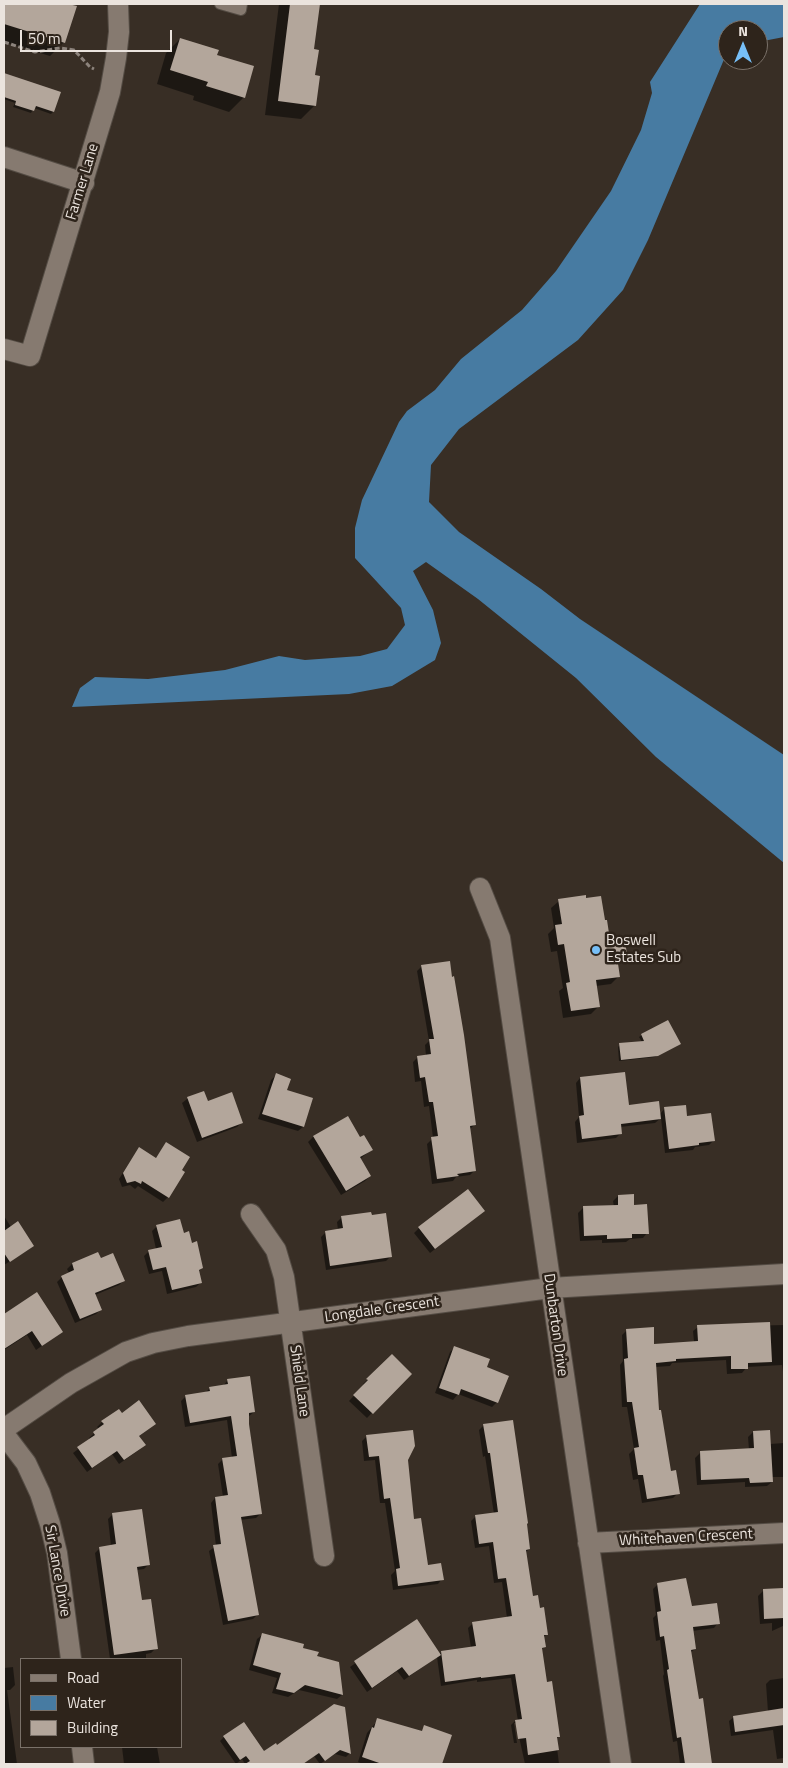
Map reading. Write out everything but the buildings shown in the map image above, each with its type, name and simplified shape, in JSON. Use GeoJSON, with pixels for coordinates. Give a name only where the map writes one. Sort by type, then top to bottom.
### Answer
{"type":"FeatureCollection","features":[{"type":"Feature","properties":{"kind":"street","name":"Farmer Lane"},"geometry":{"type":"LineString","coordinates":[[4,349],[30,356],[84,182],[112,78],[119,32],[118,4]]}},
{"type":"Feature","properties":{"kind":"street"},"geometry":{"type":"LineString","coordinates":[[4,157],[84,182]]}},
{"type":"Feature","properties":{"kind":"street","name":"Dunbarton Drive"},"geometry":{"type":"LineString","coordinates":[[480,888],[500,938],[621,1764]]}},
{"type":"Feature","properties":{"kind":"street","name":"Shield Lane"},"geometry":{"type":"LineString","coordinates":[[251,1214],[276,1250],[284,1277],[324,1556]]}},
{"type":"Feature","properties":{"kind":"street","name":"Longdale Crescent"},"geometry":{"type":"LineString","coordinates":[[4,1429],[71,1383],[126,1352],[153,1342],[550,1288],[784,1274]]}},
{"type":"Feature","properties":{"kind":"street","name":"Sir Lance Drive"},"geometry":{"type":"LineString","coordinates":[[4,1434],[26,1463],[40,1493],[50,1524],[57,1553],[71,1658]]}},
{"type":"Feature","properties":{"kind":"street","name":"Whitehaven Crescent"},"geometry":{"type":"LineString","coordinates":[[588,1543],[784,1534]]}},
{"type":"Feature","properties":{"kind":"street"},"geometry":{"type":"LineString","coordinates":[[82,1748],[84,1764]]}},
{"type":"Feature","properties":{"kind":"lane"},"geometry":{"type":"LineString","coordinates":[[220,4],[241,10],[242,4]]}},
{"type":"Feature","properties":{"kind":"path"},"geometry":{"type":"LineString","coordinates":[[4,42],[35,52],[60,48],[74,50],[90,67],[112,78]]}},
{"type":"Feature","properties":{"kind":"water"},"geometry":{"type":"Polygon","coordinates":[[[700,4],[784,4],[784,37],[768,40],[768,20],[718,20],[718,70],[720,70],[648,240],[623,290],[578,340],[459,429],[431,465],[429,502],[459,532],[541,589],[580,619],[784,755],[784,863],[656,757],[576,678],[478,599],[426,562],[413,571],[433,610],[441,643],[435,660],[392,686],[349,694],[72,707],[80,688],[95,677],[148,679],[225,670],[279,656],[305,660],[360,656],[387,649],[405,625],[401,608],[355,558],[355,528],[362,500],[399,422],[407,411],[435,390],[461,359],[522,310],[556,271],[611,191],[641,130],[652,93],[650,82],[700,4]]]}},
{"type":"Feature","properties":{"kind":"place","name":"Boswell Estates Sub"},"geometry":{"type":"Point","coordinates":[596,950]}}]}
